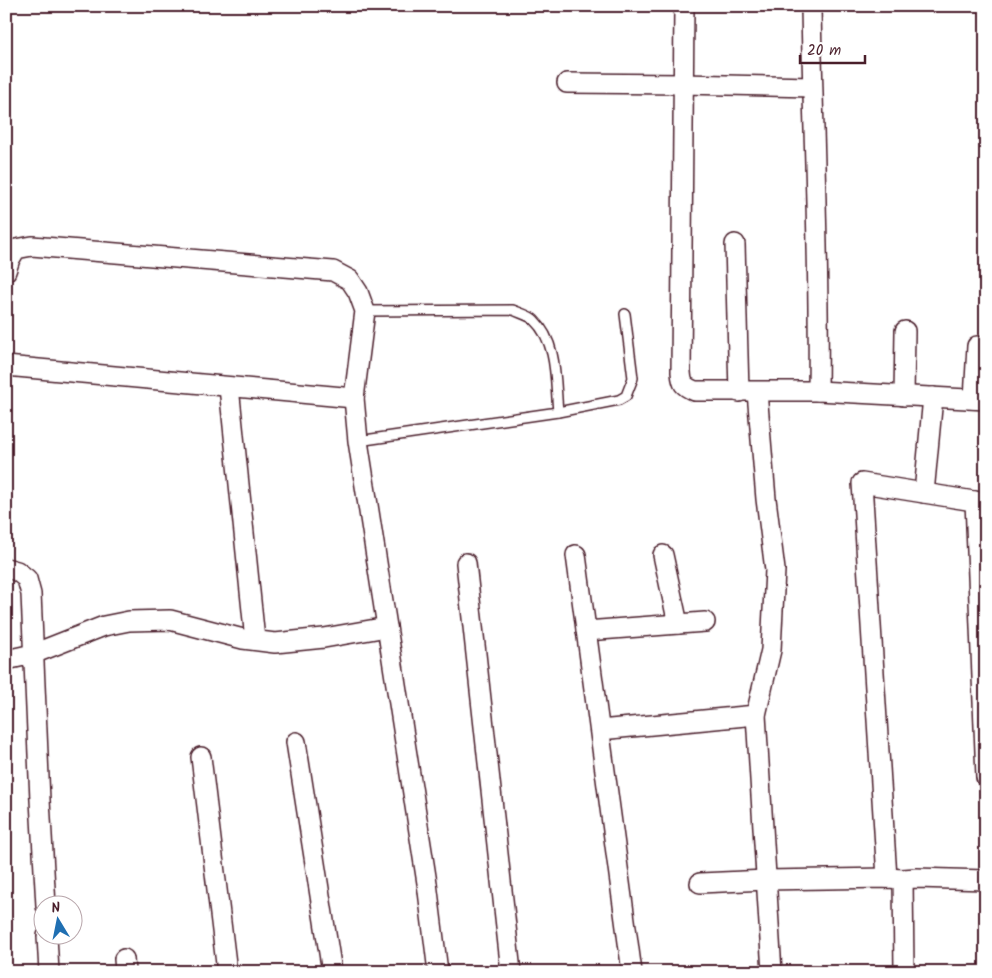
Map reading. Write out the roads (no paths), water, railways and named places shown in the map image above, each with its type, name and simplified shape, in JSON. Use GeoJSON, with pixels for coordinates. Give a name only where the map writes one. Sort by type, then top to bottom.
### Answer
{"type":"FeatureCollection","features":[{"type":"Feature","properties":{"kind":"street"},"geometry":{"type":"LineString","coordinates":[[684,6],[680,372],[682,382],[687,388],[695,391],[818,391],[980,400],[978,346]]}},
{"type":"Feature","properties":{"kind":"street"},"geometry":{"type":"LineString","coordinates":[[811,6],[819,320],[818,391]]}},
{"type":"Feature","properties":{"kind":"street"},"geometry":{"type":"LineString","coordinates":[[568,83],[812,88]]}},
{"type":"Feature","properties":{"kind":"street"},"geometry":{"type":"LineString","coordinates":[[735,244],[748,392],[776,570],[771,650],[756,715],[772,972]]}},
{"type":"Feature","properties":{"kind":"street"},"geometry":{"type":"LineString","coordinates":[[6,271],[16,249],[32,246],[333,271],[350,280],[358,292],[365,311],[354,398],[358,441],[427,883],[438,972]]}},
{"type":"Feature","properties":{"kind":"street"},"geometry":{"type":"LineString","coordinates":[[904,396],[905,331]]}},
{"type":"Feature","properties":{"kind":"street"},"geometry":{"type":"LineString","coordinates":[[6,366],[354,398]]}},
{"type":"Feature","properties":{"kind":"street"},"geometry":{"type":"LineString","coordinates":[[229,387],[255,640]]}},
{"type":"Feature","properties":{"kind":"street"},"geometry":{"type":"LineString","coordinates":[[924,493],[933,397]]}},
{"type":"Feature","properties":{"kind":"street"},"geometry":{"type":"LineString","coordinates":[[904,972],[862,483],[980,502],[986,777]]}},
{"type":"Feature","properties":{"kind":"street"},"geometry":{"type":"LineString","coordinates":[[576,555],[632,972]]}},
{"type":"Feature","properties":{"kind":"street"},"geometry":{"type":"LineString","coordinates":[[664,555],[678,624]]}},
{"type":"Feature","properties":{"kind":"street"},"geometry":{"type":"LineString","coordinates":[[466,563],[511,972]]}},
{"type":"Feature","properties":{"kind":"street"},"geometry":{"type":"LineString","coordinates":[[6,568],[17,571],[27,579],[31,594],[45,896]]}},
{"type":"Feature","properties":{"kind":"street"},"geometry":{"type":"LineString","coordinates":[[6,660],[33,654],[104,626],[129,621],[170,620],[243,639],[275,642],[324,638],[387,627]]}},
{"type":"Feature","properties":{"kind":"street"},"geometry":{"type":"LineString","coordinates":[[586,631],[705,622]]}},
{"type":"Feature","properties":{"kind":"street"},"geometry":{"type":"LineString","coordinates":[[600,730],[756,715]]}},
{"type":"Feature","properties":{"kind":"street"},"geometry":{"type":"LineString","coordinates":[[296,742],[332,972]]}},
{"type":"Feature","properties":{"kind":"street"},"geometry":{"type":"LineString","coordinates":[[201,757],[227,972]]}},
{"type":"Feature","properties":{"kind":"street"},"geometry":{"type":"LineString","coordinates":[[700,883],[895,878],[986,880]]}},
{"type":"Feature","properties":{"kind":"street"},"geometry":{"type":"LineString","coordinates":[[48,946],[49,972]]}},
{"type":"Feature","properties":{"kind":"lane"},"geometry":{"type":"LineString","coordinates":[[365,311],[513,310],[532,319],[547,336],[552,351],[558,412]]}},
{"type":"Feature","properties":{"kind":"lane"},"geometry":{"type":"LineString","coordinates":[[358,441],[558,412],[619,400],[626,396],[633,378],[625,314]]}}]}
